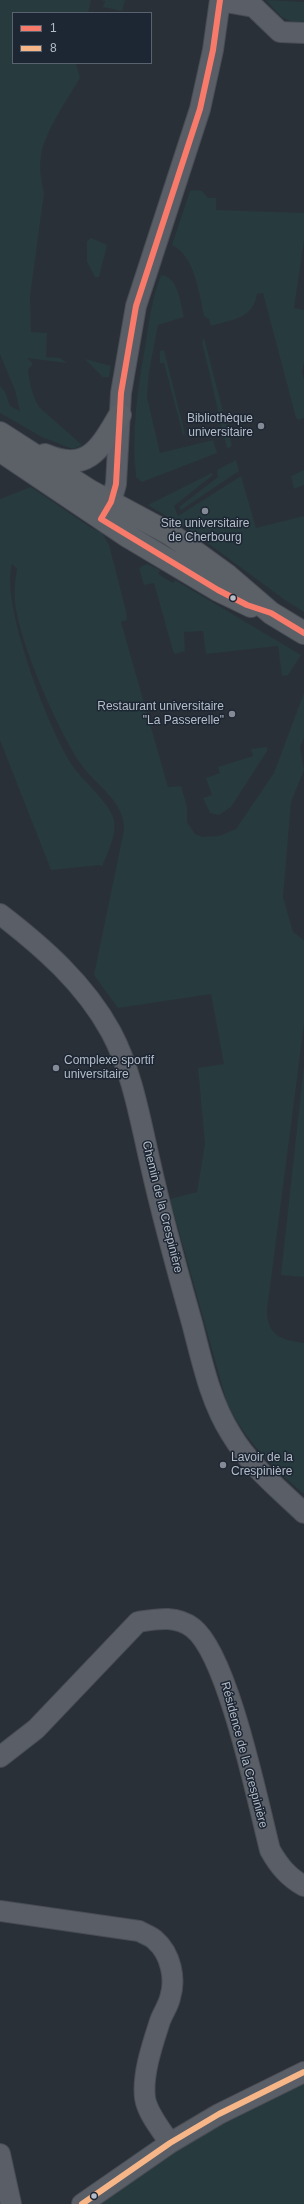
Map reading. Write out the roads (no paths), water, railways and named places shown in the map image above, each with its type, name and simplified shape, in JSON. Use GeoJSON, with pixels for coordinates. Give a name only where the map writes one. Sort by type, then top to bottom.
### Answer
{"type":"FeatureCollection","features":[{"type":"Feature","properties":{"kind":"main road"},"geometry":{"type":"LineString","coordinates":[[3,441],[54,459],[76,461],[95,452],[102,445],[120,415]]}},
{"type":"Feature","properties":{"kind":"main road"},"geometry":{"type":"LineString","coordinates":[[3,441],[218,590],[248,605],[271,613],[304,633]]}},
{"type":"Feature","properties":{"kind":"street"},"geometry":{"type":"LineString","coordinates":[[106,511],[117,477],[120,415],[125,367],[136,306],[190,146],[213,50],[220,1],[254,7],[280,32],[304,33]]}},
{"type":"Feature","properties":{"kind":"street","name":"Chemin de la Crespinière"},"geometry":{"type":"LineString","coordinates":[[0,914],[35,941],[63,968],[105,1022],[116,1043],[138,1109],[173,1258],[210,1387],[219,1412],[230,1433],[251,1462],[304,1513]]}},
{"type":"Feature","properties":{"kind":"street","name":"Résidence de la Crespinière"},"geometry":{"type":"LineString","coordinates":[[0,1757],[36,1729],[138,1622],[160,1618],[177,1620],[193,1628],[204,1640],[222,1676],[240,1733],[270,1850],[292,1880],[304,1886]]}},
{"type":"Feature","properties":{"kind":"street"},"geometry":{"type":"LineString","coordinates":[[0,1911],[139,1931],[154,1939],[165,1951],[169,1960],[173,1982],[170,1999],[152,2045],[146,2076],[145,2099],[152,2115],[170,2143]]}},
{"type":"Feature","properties":{"kind":"street"},"geometry":{"type":"LineString","coordinates":[[82,2204],[170,2143],[219,2114],[304,2072]]}},
{"type":"Feature","properties":{"kind":"street"},"geometry":{"type":"LineString","coordinates":[[0,2154],[11,2204]]}},
{"type":"Feature","properties":{"kind":"place","name":"Bibliothèque universitaire"},"geometry":{"type":"Point","coordinates":[261,426]}},
{"type":"Feature","properties":{"kind":"place","name":"Site universitaire de Cherbourg"},"geometry":{"type":"Point","coordinates":[205,511]}},
{"type":"Feature","properties":{"kind":"place","name":"Restaurant universitaire \"La Passerelle\""},"geometry":{"type":"Point","coordinates":[232,714]}},
{"type":"Feature","properties":{"kind":"place","name":"Complexe sportif universitaire"},"geometry":{"type":"Point","coordinates":[56,1068]}},
{"type":"Feature","properties":{"kind":"place","name":"Lavoir de la Crespinière"},"geometry":{"type":"Point","coordinates":[223,1465]}}]}
